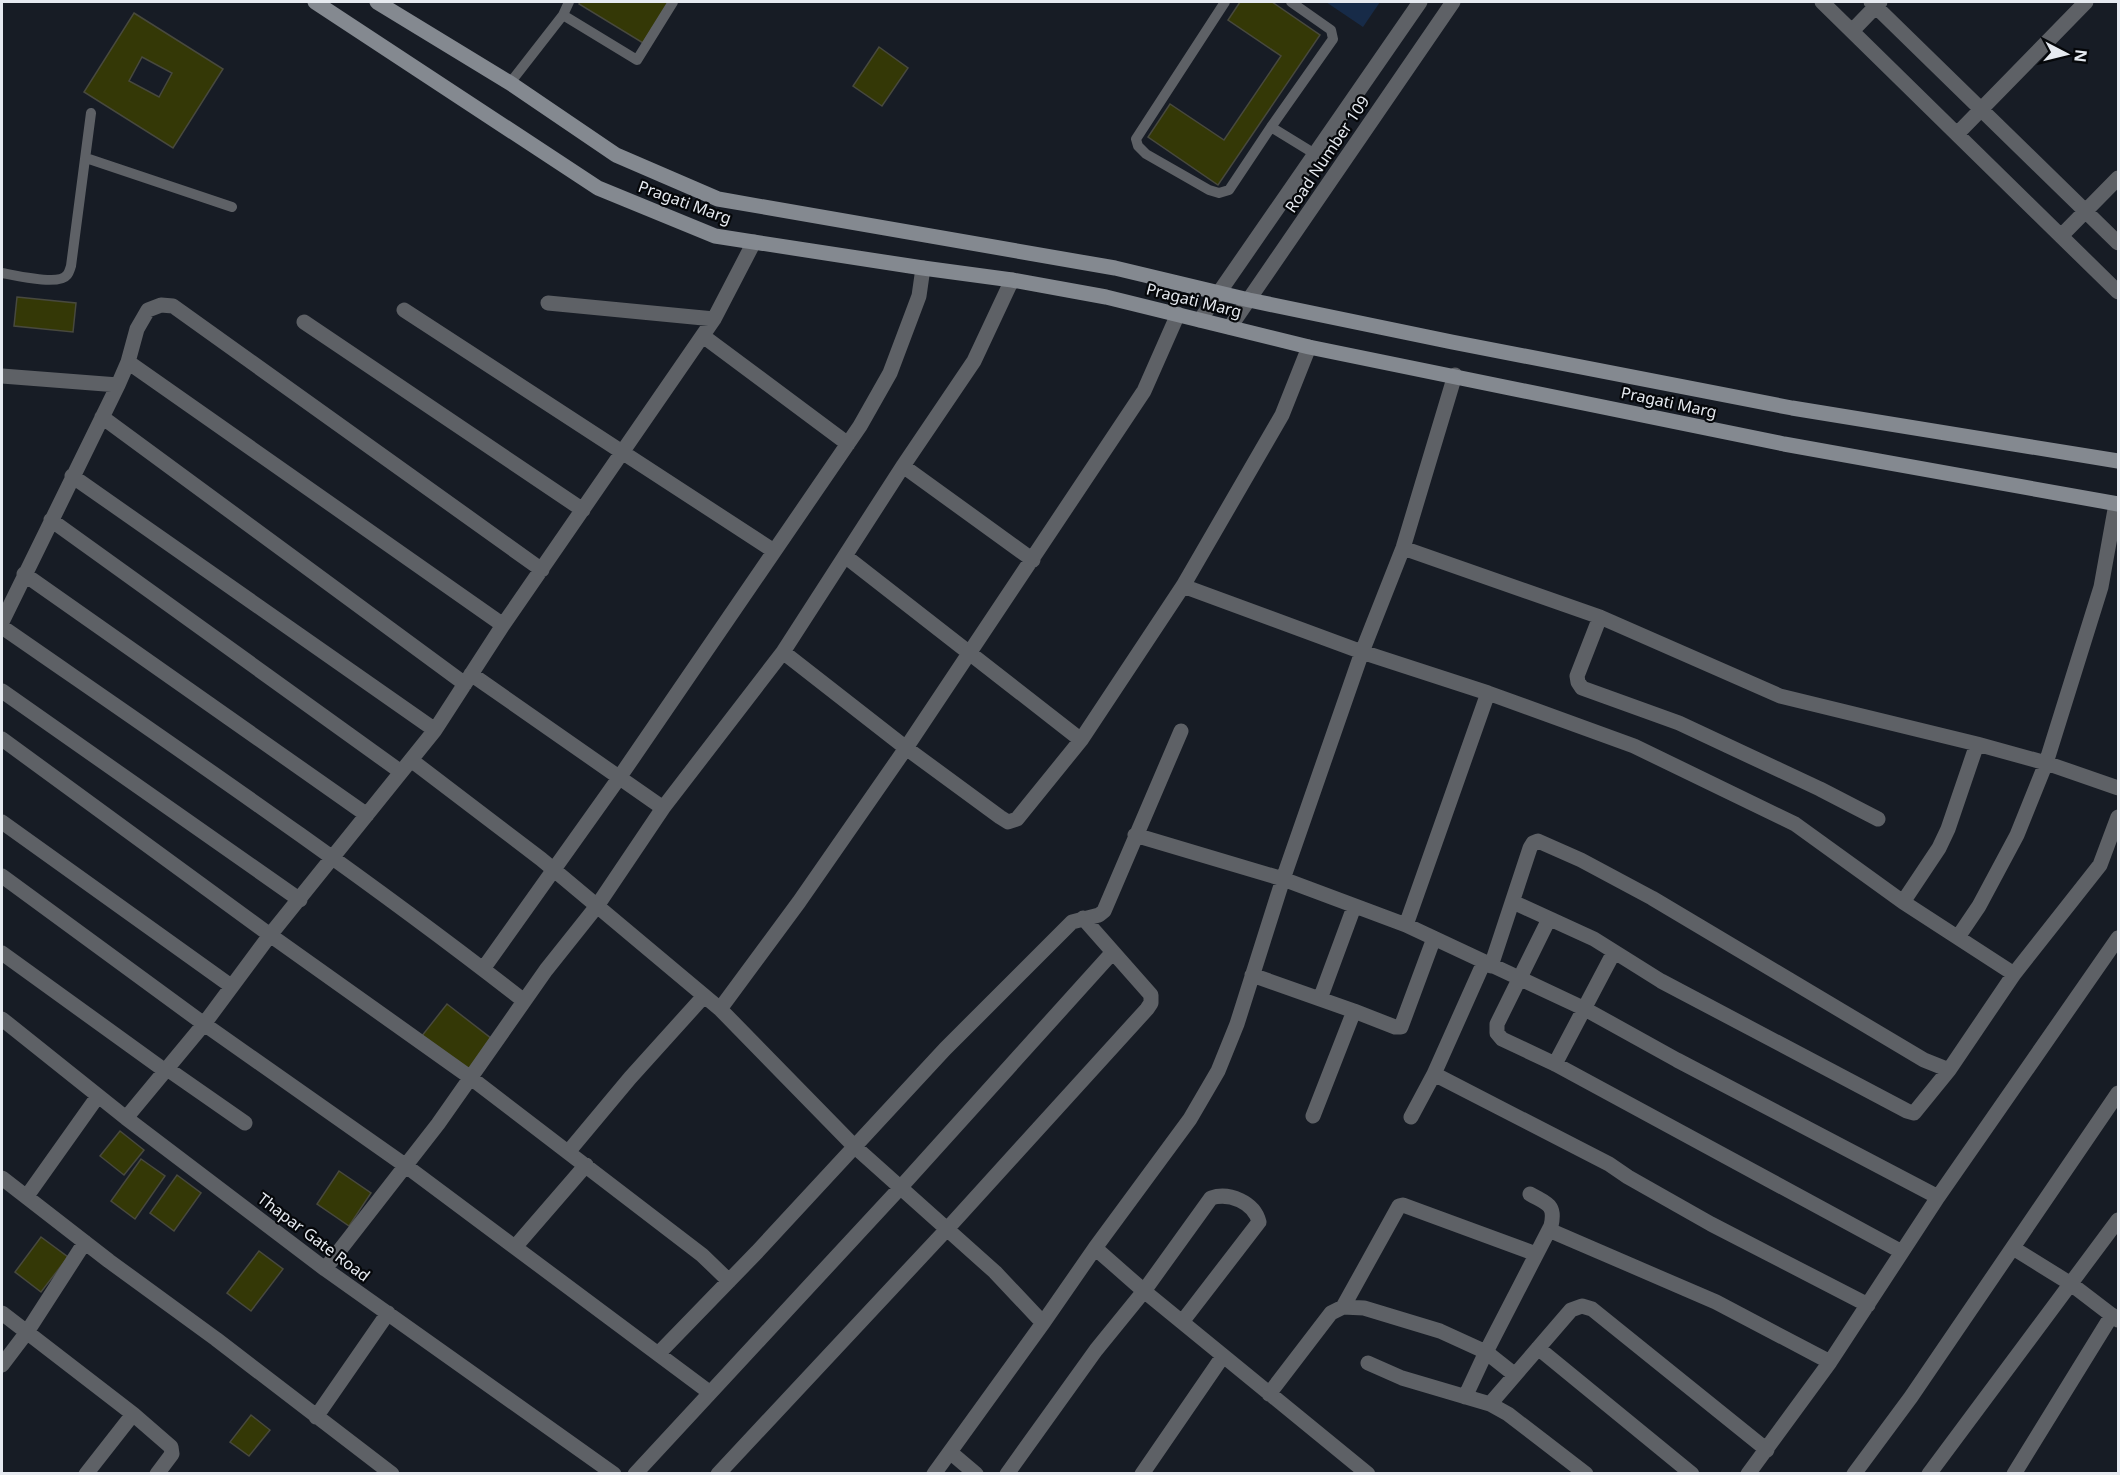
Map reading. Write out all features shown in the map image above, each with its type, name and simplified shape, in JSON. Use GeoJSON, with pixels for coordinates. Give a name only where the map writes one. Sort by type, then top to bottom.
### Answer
{"type":"FeatureCollection","features":[{"type":"Feature","properties":{"kind":"main road","name":"Pragati Marg"},"geometry":{"type":"LineString","coordinates":[[315,2],[598,188],[715,236],[1012,280],[1106,297],[1309,347],[1784,444],[2117,504]]}},
{"type":"Feature","properties":{"kind":"main road","name":"Pragati Marg"},"geometry":{"type":"LineString","coordinates":[[377,2],[510,83],[616,155],[718,199],[1115,268],[1249,300],[1452,342],[1792,408],[2118,461]]}},
{"type":"Feature","properties":{"kind":"street","name":"Road Number 109"},"geometry":{"type":"LineString","coordinates":[[1200,320],[1420,2]]}},
{"type":"Feature","properties":{"kind":"street","name":"Road Number 109"},"geometry":{"type":"LineString","coordinates":[[1230,327],[1454,2]]}},
{"type":"Feature","properties":{"kind":"street"},"geometry":{"type":"LineString","coordinates":[[1822,2],[2118,292]]}},
{"type":"Feature","properties":{"kind":"street"},"geometry":{"type":"LineString","coordinates":[[1957,134],[2086,2]]}},
{"type":"Feature","properties":{"kind":"street"},"geometry":{"type":"LineString","coordinates":[[1852,31],[1876,3],[2118,243]]}},
{"type":"Feature","properties":{"kind":"street"},"geometry":{"type":"LineString","coordinates":[[2061,236],[2118,178]]}},
{"type":"Feature","properties":{"kind":"street"},"geometry":{"type":"LineString","coordinates":[[126,1118],[204,1024],[270,935],[435,730],[503,625],[703,336],[754,242]]}},
{"type":"Feature","properties":{"kind":"street"},"geometry":{"type":"LineString","coordinates":[[483,969],[620,778],[848,444],[891,373],[918,296],[923,268]]}},
{"type":"Feature","properties":{"kind":"street"},"geometry":{"type":"LineString","coordinates":[[325,1269],[406,1166],[546,970],[597,906],[663,808],[783,652],[974,361],[1012,280]]}},
{"type":"Feature","properties":{"kind":"street"},"geometry":{"type":"LineString","coordinates":[[548,303],[714,319]]}},
{"type":"Feature","properties":{"kind":"street"},"geometry":{"type":"LineString","coordinates":[[2,622],[118,385],[128,362],[137,329],[148,310],[160,305],[173,306],[542,570]]}},
{"type":"Feature","properties":{"kind":"street"},"geometry":{"type":"LineString","coordinates":[[404,310],[774,551]]}},
{"type":"Feature","properties":{"kind":"street"},"geometry":{"type":"LineString","coordinates":[[720,1009],[799,902],[906,748],[1144,392],[1178,314]]}},
{"type":"Feature","properties":{"kind":"street"},"geometry":{"type":"LineString","coordinates":[[304,322],[583,510]]}},
{"type":"Feature","properties":{"kind":"street"},"geometry":{"type":"LineString","coordinates":[[703,336],[848,444]]}},
{"type":"Feature","properties":{"kind":"street"},"geometry":{"type":"LineString","coordinates":[[783,652],[906,748],[1008,822],[1017,819],[1081,740],[1183,586],[1282,415],[1309,347]]}},
{"type":"Feature","properties":{"kind":"street"},"geometry":{"type":"LineString","coordinates":[[128,362],[503,625]]}},
{"type":"Feature","properties":{"kind":"street"},"geometry":{"type":"LineString","coordinates":[[934,1473],[1190,1119],[1218,1071],[1237,1024],[1283,879],[1362,652],[1403,548],[1455,375]]}},
{"type":"Feature","properties":{"kind":"street"},"geometry":{"type":"LineString","coordinates":[[2,376],[118,385]]}},
{"type":"Feature","properties":{"kind":"street"},"geometry":{"type":"LineString","coordinates":[[102,417],[468,679],[663,808]]}},
{"type":"Feature","properties":{"kind":"street"},"geometry":{"type":"LineString","coordinates":[[903,466],[1033,560]]}},
{"type":"Feature","properties":{"kind":"street"},"geometry":{"type":"LineString","coordinates":[[72,476],[435,730]]}},
{"type":"Feature","properties":{"kind":"street"},"geometry":{"type":"LineString","coordinates":[[1958,937],[1979,906],[2017,835],[2046,763],[2101,586],[2117,504]]}},
{"type":"Feature","properties":{"kind":"street"},"geometry":{"type":"LineString","coordinates":[[51,520],[401,772]]}},
{"type":"Feature","properties":{"kind":"street"},"geometry":{"type":"LineString","coordinates":[[1403,548],[1600,617],[1780,696],[1977,744],[2046,763],[2118,788]]}},
{"type":"Feature","properties":{"kind":"street"},"geometry":{"type":"LineString","coordinates":[[845,556],[1081,740]]}},
{"type":"Feature","properties":{"kind":"street"},"geometry":{"type":"LineString","coordinates":[[24,574],[367,815]]}},
{"type":"Feature","properties":{"kind":"street"},"geometry":{"type":"LineString","coordinates":[[1183,586],[1362,652],[1488,693],[1634,746],[1795,824],[1903,902],[2014,974]]}},
{"type":"Feature","properties":{"kind":"street"},"geometry":{"type":"LineString","coordinates":[[1600,617],[1577,676],[1582,688],[1679,723],[1878,819]]}},
{"type":"Feature","properties":{"kind":"street"},"geometry":{"type":"LineString","coordinates":[[2,627],[334,857],[524,1001]]}},
{"type":"Feature","properties":{"kind":"street"},"geometry":{"type":"LineString","coordinates":[[2,691],[300,900]]}},
{"type":"Feature","properties":{"kind":"street"},"geometry":{"type":"LineString","coordinates":[[1406,925],[1488,693]]}},
{"type":"Feature","properties":{"kind":"street"},"geometry":{"type":"LineString","coordinates":[[658,1354],[945,1049],[1072,922],[1100,915],[1109,904],[1135,835],[1181,731]]}},
{"type":"Feature","properties":{"kind":"street"},"geometry":{"type":"LineString","coordinates":[[2,739],[569,1151],[702,1255],[729,1281]]}},
{"type":"Feature","properties":{"kind":"street"},"geometry":{"type":"LineString","coordinates":[[1903,902],[1939,848],[1948,829],[1977,744]]}},
{"type":"Feature","properties":{"kind":"street"},"geometry":{"type":"LineString","coordinates":[[411,760],[555,870],[720,1009],[855,1146],[995,1272],[1043,1323]]}},
{"type":"Feature","properties":{"kind":"street"},"geometry":{"type":"LineString","coordinates":[[1513,902],[1594,939],[1661,981],[1914,1113],[1949,1070],[2014,974],[2100,865],[2118,817]]}},
{"type":"Feature","properties":{"kind":"street"},"geometry":{"type":"LineString","coordinates":[[2,822],[231,986]]}},
{"type":"Feature","properties":{"kind":"street"},"geometry":{"type":"LineString","coordinates":[[1135,835],[1283,879],[1406,925],[1585,1009],[1938,1197]]}},
{"type":"Feature","properties":{"kind":"street"},"geometry":{"type":"LineString","coordinates":[[1411,1117],[1488,964],[1513,902],[1530,848],[1533,843],[1542,842],[1652,898],[1924,1060],[1949,1070]]}},
{"type":"Feature","properties":{"kind":"street"},"geometry":{"type":"LineString","coordinates":[[2,876],[204,1024],[406,1166],[709,1392]]}},
{"type":"Feature","properties":{"kind":"street"},"geometry":{"type":"LineString","coordinates":[[1320,999],[1354,907]]}},
{"type":"Feature","properties":{"kind":"street"},"geometry":{"type":"LineString","coordinates":[[718,1473],[948,1228],[1147,1010],[1151,1003],[1151,995],[1083,918]]}},
{"type":"Feature","properties":{"kind":"street"},"geometry":{"type":"LineString","coordinates":[[1550,919],[1497,1024],[1497,1033],[1502,1039],[1555,1064],[1902,1252]]}},
{"type":"Feature","properties":{"kind":"street"},"geometry":{"type":"LineString","coordinates":[[1252,975],[1395,1027],[1401,1027],[1434,938]]}},
{"type":"Feature","properties":{"kind":"street"},"geometry":{"type":"LineString","coordinates":[[1748,1473],[1830,1362],[1938,1197],[2118,938]]}},
{"type":"Feature","properties":{"kind":"street"},"geometry":{"type":"LineString","coordinates":[[1555,1064],[1614,952]]}},
{"type":"Feature","properties":{"kind":"street"},"geometry":{"type":"LineString","coordinates":[[2,953],[245,1123]]}},
{"type":"Feature","properties":{"kind":"street"},"geometry":{"type":"LineString","coordinates":[[635,1473],[900,1188],[1112,953]]}},
{"type":"Feature","properties":{"kind":"street"},"geometry":{"type":"LineString","coordinates":[[569,1151],[630,1078],[704,996]]}},
{"type":"Feature","properties":{"kind":"street"},"geometry":{"type":"LineString","coordinates":[[1313,1116],[1354,1011]]}},
{"type":"Feature","properties":{"kind":"street","name":"Thapar Gate Road"},"geometry":{"type":"LineString","coordinates":[[2,1019],[126,1118],[325,1269],[608,1472]]}},
{"type":"Feature","properties":{"kind":"street"},"geometry":{"type":"LineString","coordinates":[[1434,1074],[1609,1164],[1711,1224],[1868,1305]]}},
{"type":"Feature","properties":{"kind":"street"},"geometry":{"type":"LineString","coordinates":[[1854,1473],[1918,1388],[2118,1093]]}},
{"type":"Feature","properties":{"kind":"street"},"geometry":{"type":"LineString","coordinates":[[27,1196],[98,1096]]}},
{"type":"Feature","properties":{"kind":"street"},"geometry":{"type":"LineString","coordinates":[[515,1247],[586,1165]]}},
{"type":"Feature","properties":{"kind":"street"},"geometry":{"type":"LineString","coordinates":[[2,1178],[392,1473]]}},
{"type":"Feature","properties":{"kind":"street"},"geometry":{"type":"LineString","coordinates":[[1465,1397],[1554,1214],[1551,1207],[1530,1194]]}},
{"type":"Feature","properties":{"kind":"street"},"geometry":{"type":"LineString","coordinates":[[1007,1473],[1096,1350],[1144,1291],[1210,1198],[1220,1195],[1228,1196],[1247,1206],[1257,1215],[1259,1222],[1182,1322]]}},
{"type":"Feature","properties":{"kind":"street"},"geometry":{"type":"LineString","coordinates":[[1343,1307],[1399,1206],[1403,1205],[1536,1254]]}},
{"type":"Feature","properties":{"kind":"street"},"geometry":{"type":"LineString","coordinates":[[1929,1473],[2118,1220]]}},
{"type":"Feature","properties":{"kind":"street"},"geometry":{"type":"LineString","coordinates":[[1548,1230],[1716,1302],[1830,1362]]}},
{"type":"Feature","properties":{"kind":"street"},"geometry":{"type":"LineString","coordinates":[[2,1365],[27,1332],[85,1242]]}},
{"type":"Feature","properties":{"kind":"street"},"geometry":{"type":"LineString","coordinates":[[1095,1248],[1144,1291],[1368,1473]]}},
{"type":"Feature","properties":{"kind":"street"},"geometry":{"type":"LineString","coordinates":[[2013,1248],[2071,1284],[2115,1318],[2014,1473]]}},
{"type":"Feature","properties":{"kind":"street"},"geometry":{"type":"LineString","coordinates":[[1490,1404],[1571,1310],[1582,1306],[1593,1309],[1767,1450]]}},
{"type":"Feature","properties":{"kind":"street"},"geometry":{"type":"LineString","coordinates":[[1269,1394],[1331,1313],[1343,1307],[1364,1308],[1464,1340],[1486,1352],[1515,1375]]}},
{"type":"Feature","properties":{"kind":"street"},"geometry":{"type":"LineString","coordinates":[[2,1313],[133,1414],[171,1447],[172,1454],[157,1473]]}},
{"type":"Feature","properties":{"kind":"street"},"geometry":{"type":"LineString","coordinates":[[316,1417],[388,1313]]}},
{"type":"Feature","properties":{"kind":"street"},"geometry":{"type":"LineString","coordinates":[[1538,1348],[1692,1473]]}},
{"type":"Feature","properties":{"kind":"street"},"geometry":{"type":"LineString","coordinates":[[1142,1473],[1223,1356]]}},
{"type":"Feature","properties":{"kind":"street"},"geometry":{"type":"LineString","coordinates":[[1368,1363],[1402,1378],[1490,1404],[1508,1414],[1586,1473]]}},
{"type":"Feature","properties":{"kind":"street"},"geometry":{"type":"LineString","coordinates":[[86,1473],[133,1414]]}},
{"type":"Feature","properties":{"kind":"street"},"geometry":{"type":"LineString","coordinates":[[950,1452],[976,1473]]}},
{"type":"Feature","properties":{"kind":"lane"},"geometry":{"type":"LineString","coordinates":[[510,83],[563,15],[569,2]]}},
{"type":"Feature","properties":{"kind":"lane"},"geometry":{"type":"LineString","coordinates":[[563,15],[637,60],[672,2]]}},
{"type":"Feature","properties":{"kind":"lane"},"geometry":{"type":"LineString","coordinates":[[1226,2],[1136,139],[1137,146],[1146,154],[1209,190],[1219,193],[1230,190],[1333,39],[1331,30],[1291,2]]}},
{"type":"Feature","properties":{"kind":"lane"},"geometry":{"type":"LineString","coordinates":[[2,273],[51,280],[61,280],[67,275],[71,266],[91,113]]}},
{"type":"Feature","properties":{"kind":"lane"},"geometry":{"type":"LineString","coordinates":[[1271,127],[1315,154]]}},
{"type":"Feature","properties":{"kind":"lane"},"geometry":{"type":"LineString","coordinates":[[86,158],[232,207]]}},
{"type":"Feature","properties":{"kind":"shaded area"},"geometry":{"type":"Polygon","coordinates":[[[1326,2],[1380,2],[1363,27],[1326,2]]]}},
{"type":"Feature","properties":{"kind":"building"},"geometry":{"type":"Polygon","coordinates":[[[580,2],[669,2],[643,43],[579,4],[580,2]]]}},
{"type":"Feature","properties":{"kind":"building"},"geometry":{"type":"Polygon","coordinates":[[[1240,2],[1272,2],[1320,35],[1218,185],[1148,137],[1170,104],[1224,140],[1281,56],[1228,20],[1240,2]]]}},
{"type":"Feature","properties":{"kind":"building"},"geometry":{"type":"Polygon","coordinates":[[[134,13],[223,69],[173,148],[84,92],[134,13]],[[142,57],[129,81],[159,97],[172,73],[142,57]]]}},
{"type":"Feature","properties":{"kind":"building"},"geometry":{"type":"Polygon","coordinates":[[[879,47],[908,68],[882,106],[853,86],[879,47]]]}},
{"type":"Feature","properties":{"kind":"building"},"geometry":{"type":"Polygon","coordinates":[[[17,297],[76,303],[73,332],[14,326],[17,297]]]}},
{"type":"Feature","properties":{"kind":"building"},"geometry":{"type":"Polygon","coordinates":[[[447,1004],[492,1039],[467,1072],[421,1037],[447,1004]]]}},
{"type":"Feature","properties":{"kind":"building"},"geometry":{"type":"Polygon","coordinates":[[[120,1131],[144,1150],[124,1175],[100,1156],[120,1131]]]}},
{"type":"Feature","properties":{"kind":"building"},"geometry":{"type":"Polygon","coordinates":[[[141,1159],[165,1176],[135,1219],[111,1201],[141,1159]]]}},
{"type":"Feature","properties":{"kind":"building"},"geometry":{"type":"Polygon","coordinates":[[[339,1171],[371,1193],[349,1226],[317,1204],[339,1171]]]}},
{"type":"Feature","properties":{"kind":"building"},"geometry":{"type":"Polygon","coordinates":[[[177,1175],[201,1193],[174,1231],[150,1213],[177,1175]]]}},
{"type":"Feature","properties":{"kind":"building"},"geometry":{"type":"Polygon","coordinates":[[[41,1237],[68,1257],[41,1292],[15,1272],[41,1237]]]}},
{"type":"Feature","properties":{"kind":"building"},"geometry":{"type":"Polygon","coordinates":[[[259,1251],[283,1269],[251,1311],[227,1293],[259,1251]]]}},
{"type":"Feature","properties":{"kind":"building"},"geometry":{"type":"Polygon","coordinates":[[[251,1415],[270,1430],[249,1456],[230,1442],[251,1415]]]}}]}
